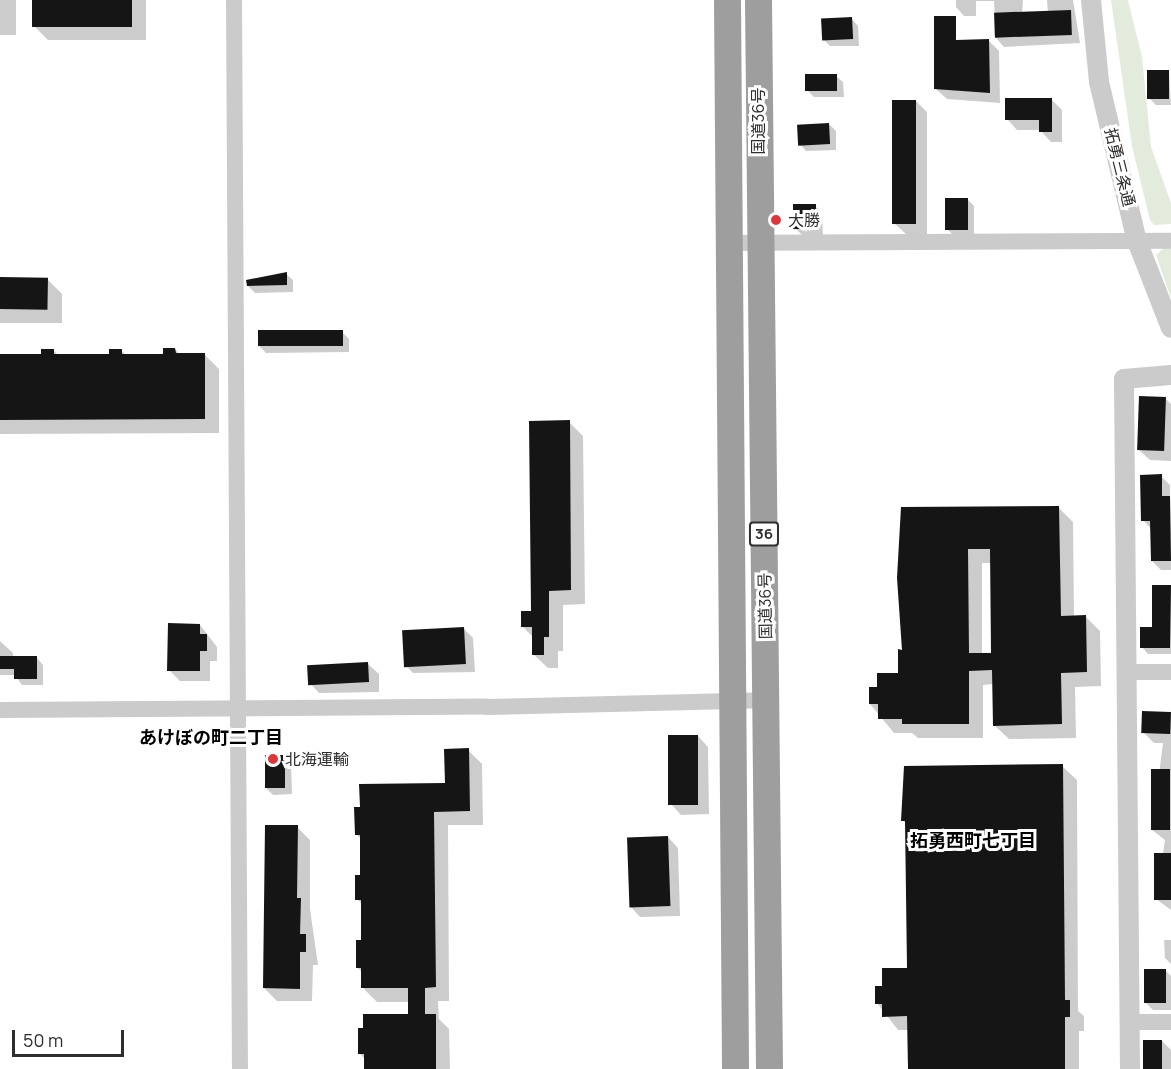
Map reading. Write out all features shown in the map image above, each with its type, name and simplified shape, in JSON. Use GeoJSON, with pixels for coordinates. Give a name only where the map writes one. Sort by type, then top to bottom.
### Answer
{"type":"FeatureCollection","features":[{"type":"Feature","properties":{"kind":"highway","name":"国道36号"},"geometry":{"type":"LineString","coordinates":[[727,0],[726,243],[734,700],[735,1069]]}},
{"type":"Feature","properties":{"kind":"highway","name":"国道36号"},"geometry":{"type":"LineString","coordinates":[[758,0],[758,241],[767,700],[769,1069]]}},
{"type":"Feature","properties":{"kind":"street"},"geometry":{"type":"LineString","coordinates":[[234,0],[240,1069]]}},
{"type":"Feature","properties":{"kind":"street","name":"拓勇三条通"},"geometry":{"type":"LineString","coordinates":[[1090,0],[1099,82],[1137,241],[1171,328]]}},
{"type":"Feature","properties":{"kind":"street"},"geometry":{"type":"LineString","coordinates":[[726,243],[758,241],[1171,241]]}},
{"type":"Feature","properties":{"kind":"street"},"geometry":{"type":"LineString","coordinates":[[1130,1069],[1124,379],[1171,375]]}},
{"type":"Feature","properties":{"kind":"street"},"geometry":{"type":"LineString","coordinates":[[1127,672],[1171,672]]}},
{"type":"Feature","properties":{"kind":"street"},"geometry":{"type":"LineString","coordinates":[[0,710],[237,709],[767,700]]}},
{"type":"Feature","properties":{"kind":"street"},"geometry":{"type":"LineString","coordinates":[[1129,1022],[1171,1022]]}},
{"type":"Feature","properties":{"kind":"green space"},"geometry":{"type":"Polygon","coordinates":[[[1111,0],[1128,0],[1142,57],[1151,147],[1171,203],[1171,224],[1154,225],[1150,220],[1132,146],[1111,0]]]}},
{"type":"Feature","properties":{"kind":"green space"},"geometry":{"type":"Polygon","coordinates":[[[1164,248],[1171,248],[1171,298],[1156,255],[1164,248]]]}},
{"type":"Feature","properties":{"kind":"building"},"geometry":{"type":"Polygon","coordinates":[[[32,0],[132,0],[132,27],[32,27],[32,0]]]}},
{"type":"Feature","properties":{"kind":"building"},"geometry":{"type":"Polygon","coordinates":[[[1071,10],[1072,35],[995,38],[994,13],[1071,10]]]}},
{"type":"Feature","properties":{"kind":"building"},"geometry":{"type":"Polygon","coordinates":[[[934,16],[956,16],[956,40],[989,39],[990,93],[934,89],[934,16]]]}},
{"type":"Feature","properties":{"kind":"building"},"geometry":{"type":"Polygon","coordinates":[[[852,17],[853,39],[822,41],[821,19],[852,17]]]}},
{"type":"Feature","properties":{"kind":"building"},"geometry":{"type":"Polygon","coordinates":[[[1147,70],[1169,70],[1169,99],[1147,99],[1147,70]]]}},
{"type":"Feature","properties":{"kind":"building"},"geometry":{"type":"Polygon","coordinates":[[[805,74],[837,74],[837,91],[805,91],[805,74]]]}},
{"type":"Feature","properties":{"kind":"building"},"geometry":{"type":"Polygon","coordinates":[[[1005,98],[1052,98],[1052,132],[1039,132],[1039,120],[1005,120],[1005,98]]]}},
{"type":"Feature","properties":{"kind":"building"},"geometry":{"type":"Polygon","coordinates":[[[892,100],[916,100],[916,224],[892,224],[892,100]]]}},
{"type":"Feature","properties":{"kind":"building"},"geometry":{"type":"Polygon","coordinates":[[[829,123],[830,144],[798,146],[797,125],[829,123]]]}},
{"type":"Feature","properties":{"kind":"building"},"geometry":{"type":"Polygon","coordinates":[[[945,198],[968,198],[968,230],[945,230],[945,198]]]}},
{"type":"Feature","properties":{"kind":"building"},"geometry":{"type":"Polygon","coordinates":[[[793,204],[816,204],[816,229],[793,229],[793,204]]]}},
{"type":"Feature","properties":{"kind":"building"},"geometry":{"type":"Polygon","coordinates":[[[287,272],[287,285],[247,286],[246,280],[287,272]]]}},
{"type":"Feature","properties":{"kind":"building"},"geometry":{"type":"Polygon","coordinates":[[[0,277],[48,278],[47,310],[0,309],[0,277]]]}},
{"type":"Feature","properties":{"kind":"building"},"geometry":{"type":"Polygon","coordinates":[[[258,330],[343,330],[343,346],[258,346],[258,330]]]}},
{"type":"Feature","properties":{"kind":"building"},"geometry":{"type":"Polygon","coordinates":[[[163,348],[175,348],[176,353],[205,353],[205,419],[0,420],[0,354],[41,354],[41,349],[54,349],[54,354],[109,354],[109,349],[122,349],[122,354],[163,354],[163,348]]]}},
{"type":"Feature","properties":{"kind":"building"},"geometry":{"type":"Polygon","coordinates":[[[1139,396],[1166,397],[1164,451],[1137,450],[1139,396]]]}},
{"type":"Feature","properties":{"kind":"building"},"geometry":{"type":"Polygon","coordinates":[[[570,420],[571,590],[549,591],[549,637],[544,637],[544,655],[532,655],[532,627],[521,627],[521,611],[531,611],[529,421],[570,420]]]}},
{"type":"Feature","properties":{"kind":"building"},"geometry":{"type":"Polygon","coordinates":[[[1162,474],[1162,496],[1170,496],[1171,561],[1151,561],[1150,521],[1141,521],[1140,475],[1162,474]]]}},
{"type":"Feature","properties":{"kind":"building"},"geometry":{"type":"Polygon","coordinates":[[[1059,506],[1061,616],[1086,615],[1087,672],[1061,673],[1062,724],[993,726],[992,670],[969,671],[969,724],[902,724],[902,719],[878,719],[878,704],[869,704],[869,687],[877,687],[877,673],[898,673],[898,649],[902,650],[897,578],[901,507],[1059,506]],[[968,549],[969,653],[991,653],[990,549],[968,549]]]}},
{"type":"Feature","properties":{"kind":"building"},"geometry":{"type":"Polygon","coordinates":[[[1152,585],[1171,585],[1170,648],[1140,648],[1140,627],[1152,627],[1152,585]]]}},
{"type":"Feature","properties":{"kind":"building"},"geometry":{"type":"Polygon","coordinates":[[[168,623],[200,624],[200,634],[207,634],[207,651],[200,651],[200,671],[167,671],[168,623]]]}},
{"type":"Feature","properties":{"kind":"building"},"geometry":{"type":"Polygon","coordinates":[[[464,627],[466,664],[404,667],[402,630],[464,627]]]}},
{"type":"Feature","properties":{"kind":"building"},"geometry":{"type":"Polygon","coordinates":[[[0,656],[37,656],[37,679],[14,679],[14,669],[0,669],[0,656]]]}},
{"type":"Feature","properties":{"kind":"building"},"geometry":{"type":"Polygon","coordinates":[[[368,662],[369,682],[308,685],[307,665],[368,662]]]}},
{"type":"Feature","properties":{"kind":"building"},"geometry":{"type":"Polygon","coordinates":[[[1142,711],[1171,712],[1170,734],[1141,733],[1142,711]]]}},
{"type":"Feature","properties":{"kind":"building"},"geometry":{"type":"Polygon","coordinates":[[[668,735],[698,735],[698,805],[668,805],[668,735]]]}},
{"type":"Feature","properties":{"kind":"building"},"geometry":{"type":"Polygon","coordinates":[[[469,748],[470,811],[434,812],[436,987],[425,988],[425,1014],[436,1014],[436,1069],[364,1069],[364,1054],[358,1054],[358,1028],[363,1028],[363,1014],[408,1014],[408,988],[361,988],[361,968],[356,968],[356,940],[361,940],[361,900],[355,900],[355,875],[360,875],[360,835],[355,835],[354,807],[360,807],[359,784],[445,783],[444,749],[469,748]]]}},
{"type":"Feature","properties":{"kind":"building"},"geometry":{"type":"Polygon","coordinates":[[[265,755],[285,755],[285,788],[265,788],[265,755]]]}},
{"type":"Feature","properties":{"kind":"building"},"geometry":{"type":"Polygon","coordinates":[[[1063,764],[1065,1000],[1070,1000],[1070,1017],[1065,1017],[1065,1069],[908,1069],[907,1016],[882,1017],[882,1004],[875,1004],[875,986],[882,986],[882,968],[907,968],[905,821],[901,821],[904,766],[1063,764]]]}},
{"type":"Feature","properties":{"kind":"building"},"geometry":{"type":"Polygon","coordinates":[[[1151,769],[1170,769],[1170,830],[1151,830],[1151,769]]]}},
{"type":"Feature","properties":{"kind":"building"},"geometry":{"type":"Polygon","coordinates":[[[265,825],[298,825],[297,898],[301,898],[300,934],[306,934],[306,952],[300,952],[300,989],[263,988],[265,825]]]}},
{"type":"Feature","properties":{"kind":"building"},"geometry":{"type":"Polygon","coordinates":[[[668,836],[670,906],[629,907],[627,837],[668,836]]]}},
{"type":"Feature","properties":{"kind":"building"},"geometry":{"type":"Polygon","coordinates":[[[1154,853],[1171,853],[1171,900],[1154,900],[1154,853]]]}},
{"type":"Feature","properties":{"kind":"building"},"geometry":{"type":"Polygon","coordinates":[[[1144,969],[1166,969],[1166,1003],[1144,1003],[1144,969]]]}},
{"type":"Feature","properties":{"kind":"building"},"geometry":{"type":"Polygon","coordinates":[[[1143,1040],[1162,1040],[1162,1069],[1143,1069],[1143,1040]]]}},
{"type":"Feature","properties":{"kind":"place","name":"大勝"},"geometry":{"type":"Point","coordinates":[776,220]}},
{"type":"Feature","properties":{"kind":"place","name":"北海運輸"},"geometry":{"type":"Point","coordinates":[273,759]}},
{"type":"Feature","properties":{"kind":"district","name":"あけぼの町二丁目"},"geometry":{"type":"Point","coordinates":[211,737]}},
{"type":"Feature","properties":{"kind":"district","name":"拓勇西町七丁目"},"geometry":{"type":"Point","coordinates":[973,840]}}]}
